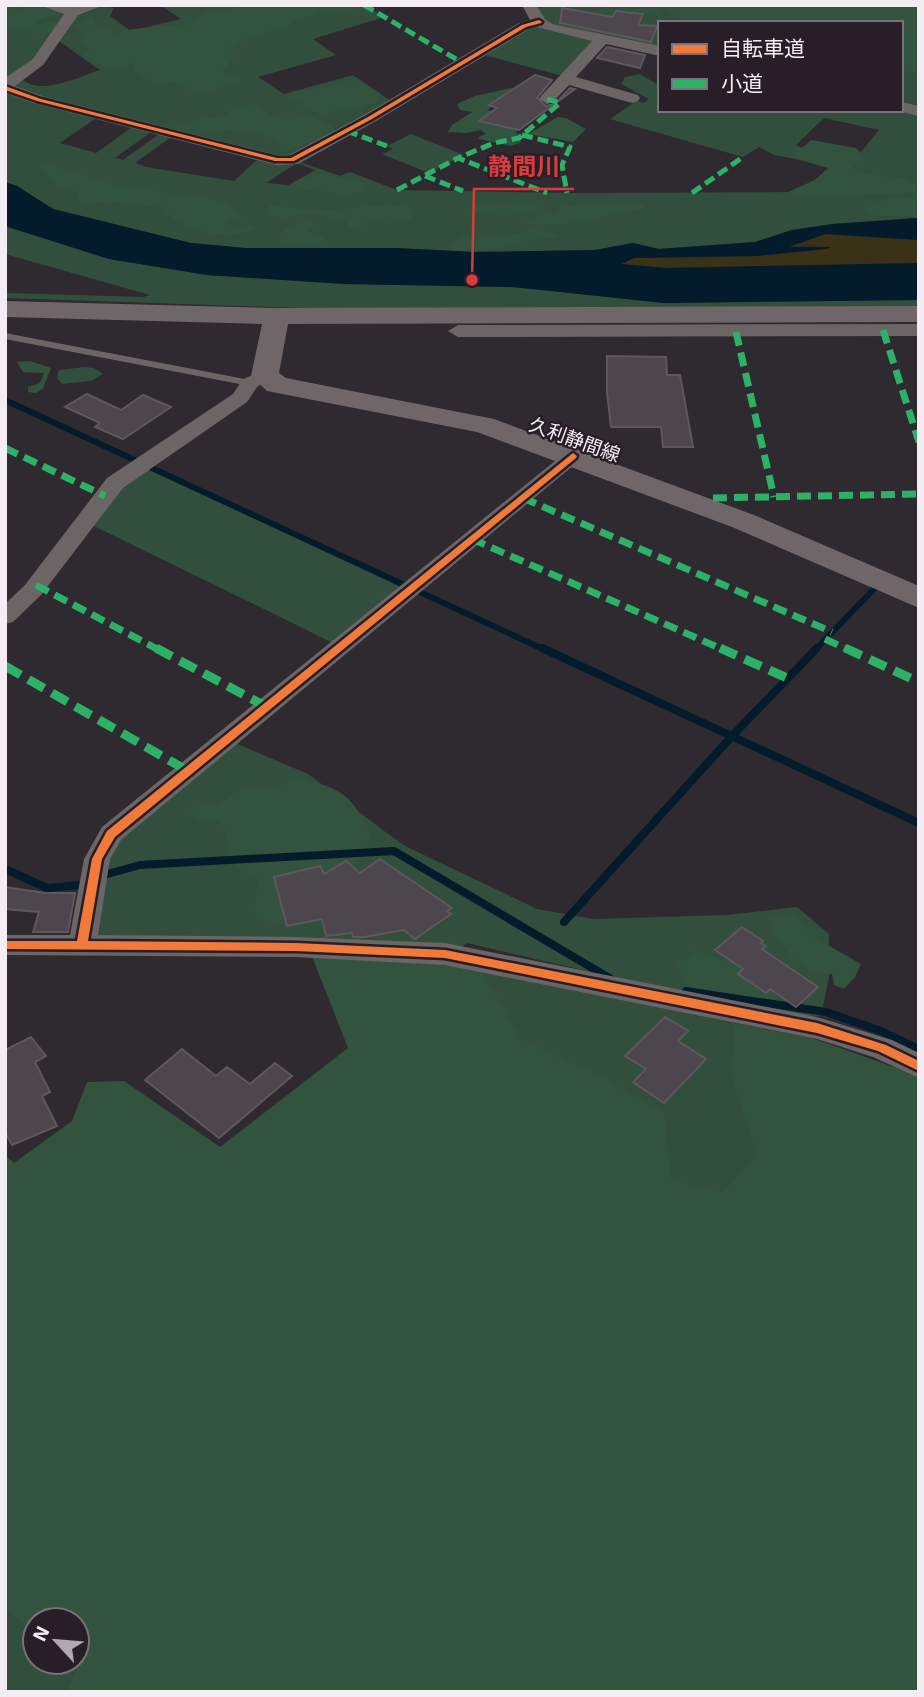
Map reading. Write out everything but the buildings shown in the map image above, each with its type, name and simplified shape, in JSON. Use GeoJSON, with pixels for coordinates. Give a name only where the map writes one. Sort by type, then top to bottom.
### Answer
{"type":"FeatureCollection","features":[{"type":"Feature","properties":{"kind":"main road"},"geometry":{"type":"LineString","coordinates":[[5,309],[278,316],[919,314]]}},
{"type":"Feature","properties":{"kind":"main road"},"geometry":{"type":"LineString","coordinates":[[258,379],[278,316]]}},
{"type":"Feature","properties":{"kind":"main road","name":"久利静間線"},"geometry":{"type":"LineString","coordinates":[[258,379],[276,386],[484,425],[573,456],[780,537],[919,598]]}},
{"type":"Feature","properties":{"kind":"street"},"geometry":{"type":"LineString","coordinates":[[47,5],[73,12],[97,5]]}},
{"type":"Feature","properties":{"kind":"street"},"geometry":{"type":"LineString","coordinates":[[529,5],[539,22]]}},
{"type":"Feature","properties":{"kind":"street"},"geometry":{"type":"LineString","coordinates":[[5,87],[38,62],[73,12]]}},
{"type":"Feature","properties":{"kind":"street"},"geometry":{"type":"LineString","coordinates":[[5,87],[39,100],[277,160],[292,160],[370,118],[524,26],[539,22],[562,31],[658,51]]}},
{"type":"Feature","properties":{"kind":"street"},"geometry":{"type":"LineString","coordinates":[[547,99],[602,39]]}},
{"type":"Feature","properties":{"kind":"street"},"geometry":{"type":"LineString","coordinates":[[566,79],[632,98]]}},
{"type":"Feature","properties":{"kind":"street"},"geometry":{"type":"LineString","coordinates":[[458,331],[919,330]]}},
{"type":"Feature","properties":{"kind":"street"},"geometry":{"type":"LineString","coordinates":[[5,617],[33,590],[115,483],[240,398],[258,379]]}},
{"type":"Feature","properties":{"kind":"street"},"geometry":{"type":"LineString","coordinates":[[82,946],[97,859],[111,834],[573,456]]}},
{"type":"Feature","properties":{"kind":"street"},"geometry":{"type":"LineString","coordinates":[[5,945],[296,947],[445,954],[817,1028],[882,1048],[919,1066]]}},
{"type":"Feature","properties":{"kind":"lane"},"geometry":{"type":"LineString","coordinates":[[5,336],[258,379]]}},
{"type":"Feature","properties":{"kind":"green space"},"geometry":{"type":"Polygon","coordinates":[[[5,5],[45,5],[73,12],[37,62],[5,86],[5,5]]]}},
{"type":"Feature","properties":{"kind":"green space"},"geometry":{"type":"Polygon","coordinates":[[[100,5],[114,8],[110,16],[131,31],[181,19],[160,5],[364,5],[384,17],[313,39],[336,55],[258,77],[284,94],[353,75],[394,103],[292,159],[40,100],[7,87],[20,77],[37,86],[47,86],[100,70],[56,39],[74,12],[100,5]]]}},
{"type":"Feature","properties":{"kind":"green space"},"geometry":{"type":"Polygon","coordinates":[[[363,5],[357,9],[320,9],[284,28],[256,34],[229,48],[235,56],[222,72],[240,81],[201,92],[175,82],[144,78],[134,71],[134,63],[117,67],[91,63],[93,59],[82,52],[91,50],[79,42],[84,38],[84,33],[75,26],[92,16],[95,26],[119,35],[122,31],[145,28],[184,27],[205,13],[247,6],[363,5]]]}},
{"type":"Feature","properties":{"kind":"green space"},"geometry":{"type":"Polygon","coordinates":[[[533,5],[670,5],[695,21],[658,21],[658,50],[549,26],[533,5]]]}},
{"type":"Feature","properties":{"kind":"green space"},"geometry":{"type":"Polygon","coordinates":[[[609,5],[919,5],[919,72],[903,71],[903,21],[684,21],[659,6],[661,14],[616,11],[610,23],[595,20],[600,14],[599,11],[609,5]]]}},
{"type":"Feature","properties":{"kind":"green space"},"geometry":{"type":"Polygon","coordinates":[[[5,6],[18,8],[12,16],[29,6],[65,8],[65,13],[38,20],[35,23],[38,26],[51,21],[58,24],[53,32],[36,33],[5,23],[5,6]]]}},
{"type":"Feature","properties":{"kind":"green space"},"geometry":{"type":"Polygon","coordinates":[[[538,23],[601,40],[567,77],[480,54],[538,23]]]}},
{"type":"Feature","properties":{"kind":"green space"},"geometry":{"type":"Polygon","coordinates":[[[903,68],[919,70],[919,110],[903,106],[903,68]]]}},
{"type":"Feature","properties":{"kind":"green space"},"geometry":{"type":"Polygon","coordinates":[[[640,74],[658,85],[658,112],[903,110],[919,113],[919,201],[878,216],[915,218],[792,230],[755,242],[659,249],[633,243],[595,250],[475,252],[395,248],[245,248],[191,243],[53,209],[17,186],[5,182],[5,88],[99,116],[60,143],[96,153],[135,125],[154,130],[115,158],[123,160],[162,132],[174,135],[135,163],[146,167],[234,181],[260,157],[300,162],[340,176],[350,172],[397,190],[571,193],[805,192],[860,153],[879,130],[824,118],[796,145],[802,148],[796,159],[774,155],[759,147],[743,157],[610,119],[636,101],[644,103],[649,99],[621,84],[625,77],[640,74]],[[297,163],[266,183],[289,185],[315,170],[297,163]]]}},
{"type":"Feature","properties":{"kind":"green space"},"geometry":{"type":"Polygon","coordinates":[[[355,79],[379,93],[376,104],[365,105],[359,110],[340,107],[330,113],[318,113],[300,108],[304,102],[290,97],[290,92],[355,79]]]}},
{"type":"Feature","properties":{"kind":"green space"},"geometry":{"type":"Polygon","coordinates":[[[511,88],[515,90],[487,110],[497,112],[517,127],[516,133],[522,137],[520,143],[511,146],[479,139],[486,134],[481,130],[448,132],[452,125],[472,112],[460,110],[457,104],[475,96],[511,88]]]}},
{"type":"Feature","properties":{"kind":"green space"},"geometry":{"type":"Polygon","coordinates":[[[252,104],[284,120],[309,115],[332,126],[336,131],[280,152],[281,144],[249,130],[197,134],[188,133],[172,125],[229,117],[228,111],[252,104]]]}},
{"type":"Feature","properties":{"kind":"green space"},"geometry":{"type":"Polygon","coordinates":[[[558,117],[566,118],[586,129],[573,142],[528,134],[558,117]]]}},
{"type":"Feature","properties":{"kind":"green space"},"geometry":{"type":"Polygon","coordinates":[[[411,134],[464,155],[429,173],[382,154],[393,149],[387,146],[411,134]]]}},
{"type":"Feature","properties":{"kind":"green space"},"geometry":{"type":"Polygon","coordinates":[[[811,140],[856,148],[865,158],[852,165],[858,173],[906,179],[919,184],[919,193],[802,196],[788,192],[815,180],[828,168],[796,159],[793,147],[802,148],[811,140]]]}},
{"type":"Feature","properties":{"kind":"green space"},"geometry":{"type":"Polygon","coordinates":[[[42,165],[68,170],[110,184],[227,202],[244,218],[227,220],[226,223],[234,228],[252,223],[257,229],[243,233],[219,234],[196,229],[162,212],[174,209],[109,201],[82,205],[77,192],[47,176],[42,165]]]}},
{"type":"Feature","properties":{"kind":"green space"},"geometry":{"type":"Polygon","coordinates":[[[318,173],[365,183],[362,191],[347,194],[297,189],[294,182],[318,173]]]}},
{"type":"Feature","properties":{"kind":"green space"},"geometry":{"type":"Polygon","coordinates":[[[919,196],[919,218],[878,216],[862,211],[884,200],[919,196]]]}},
{"type":"Feature","properties":{"kind":"green space"},"geometry":{"type":"Polygon","coordinates":[[[627,202],[644,205],[642,209],[565,224],[523,224],[539,215],[554,215],[561,207],[627,202]]]}},
{"type":"Feature","properties":{"kind":"green space"},"geometry":{"type":"Polygon","coordinates":[[[480,203],[538,203],[536,208],[529,212],[512,215],[484,214],[468,209],[480,203]]]}},
{"type":"Feature","properties":{"kind":"green space"},"geometry":{"type":"Polygon","coordinates":[[[269,205],[330,210],[385,205],[418,211],[410,219],[391,224],[370,221],[359,227],[349,227],[345,220],[330,217],[272,215],[267,213],[269,205]]]}},
{"type":"Feature","properties":{"kind":"green space"},"geometry":{"type":"Polygon","coordinates":[[[307,221],[315,225],[306,231],[326,236],[319,246],[288,243],[278,238],[286,227],[307,221]]]}},
{"type":"Feature","properties":{"kind":"green space"},"geometry":{"type":"Polygon","coordinates":[[[5,226],[109,259],[207,275],[344,284],[513,287],[664,303],[919,300],[919,310],[302,308],[5,298],[5,293],[150,295],[5,254],[5,226]]]}},
{"type":"Feature","properties":{"kind":"green space"},"geometry":{"type":"Polygon","coordinates":[[[532,230],[559,234],[556,237],[526,240],[505,248],[457,251],[448,247],[462,234],[475,240],[532,230]]]}},
{"type":"Feature","properties":{"kind":"green space"},"geometry":{"type":"Polygon","coordinates":[[[30,361],[51,368],[43,388],[36,393],[28,392],[28,387],[40,383],[44,373],[23,372],[17,362],[30,361]]]}},
{"type":"Feature","properties":{"kind":"green space"},"geometry":{"type":"Polygon","coordinates":[[[94,368],[103,374],[91,381],[62,384],[57,378],[59,370],[94,368]]]}},
{"type":"Feature","properties":{"kind":"green space"},"geometry":{"type":"Polygon","coordinates":[[[144,467],[405,589],[337,645],[90,524],[113,492],[144,467]]]}},
{"type":"Feature","properties":{"kind":"green space"},"geometry":{"type":"Polygon","coordinates":[[[235,743],[308,774],[403,845],[537,909],[593,919],[727,915],[797,907],[829,934],[829,977],[821,1016],[774,1015],[467,943],[458,950],[95,939],[103,855],[235,743]]]}},
{"type":"Feature","properties":{"kind":"green space"},"geometry":{"type":"Polygon","coordinates":[[[298,780],[313,782],[344,795],[358,811],[372,836],[361,856],[329,888],[280,898],[287,926],[276,921],[257,920],[255,909],[258,878],[245,873],[228,859],[227,834],[220,821],[195,821],[190,810],[206,804],[214,808],[238,791],[259,791],[298,780]]]}},
{"type":"Feature","properties":{"kind":"green space"},"geometry":{"type":"Polygon","coordinates":[[[794,912],[810,935],[861,964],[855,977],[844,989],[834,985],[832,974],[800,964],[779,939],[768,919],[794,912]]]}},
{"type":"Feature","properties":{"kind":"green space"},"geometry":{"type":"Polygon","coordinates":[[[693,950],[723,960],[757,965],[786,1012],[767,1016],[747,1001],[708,1001],[687,985],[676,964],[691,957],[693,950]]]}},
{"type":"Feature","properties":{"kind":"green space"},"geometry":{"type":"Polygon","coordinates":[[[311,954],[477,964],[521,1039],[605,1079],[664,1112],[671,1180],[722,1193],[757,1155],[732,1078],[734,1023],[812,1038],[919,1076],[919,1692],[64,1692],[73,1676],[91,1676],[91,1606],[21,1606],[21,1623],[5,1609],[5,1155],[14,1163],[72,1121],[87,1082],[124,1081],[220,1147],[348,1048],[311,954]]]}},
{"type":"Feature","properties":{"kind":"green space"},"geometry":{"type":"Polygon","coordinates":[[[477,964],[734,1023],[778,1132],[755,1206],[653,1218],[491,1071],[477,964]]]}},
{"type":"Feature","properties":{"kind":"green space"},"geometry":{"type":"Polygon","coordinates":[[[5,1609],[21,1623],[21,1676],[73,1676],[64,1692],[5,1692],[5,1609]]]}},
{"type":"Feature","properties":{"kind":"sand"},"geometry":{"type":"Polygon","coordinates":[[[825,234],[919,240],[919,263],[666,268],[620,264],[634,258],[757,256],[826,249],[812,245],[788,247],[825,234]]]}},
{"type":"Feature","properties":{"kind":"water"},"geometry":{"type":"Polygon","coordinates":[[[5,182],[17,186],[53,209],[191,243],[245,248],[395,248],[475,252],[595,250],[633,243],[659,249],[755,242],[792,230],[833,224],[919,218],[919,240],[825,234],[789,247],[832,247],[826,249],[757,256],[634,258],[621,264],[666,268],[919,263],[919,300],[664,303],[513,287],[344,284],[207,275],[109,259],[5,226],[5,182]]]}},
{"type":"Feature","properties":{"kind":"waterway"},"geometry":{"type":"LineString","coordinates":[[5,400],[545,650]]}},
{"type":"Feature","properties":{"kind":"waterway"},"geometry":{"type":"LineString","coordinates":[[815,650],[874,589]]}},
{"type":"Feature","properties":{"kind":"waterway"},"geometry":{"type":"LineString","coordinates":[[542,648],[732,736]]}},
{"type":"Feature","properties":{"kind":"waterway"},"geometry":{"type":"LineString","coordinates":[[732,736],[817,648]]}},
{"type":"Feature","properties":{"kind":"waterway"},"geometry":{"type":"LineString","coordinates":[[564,922],[732,736]]}},
{"type":"Feature","properties":{"kind":"waterway"},"geometry":{"type":"LineString","coordinates":[[732,736],[919,823]]}},
{"type":"Feature","properties":{"kind":"waterway"},"geometry":{"type":"LineString","coordinates":[[104,875],[140,865],[394,851],[611,979]]}},
{"type":"Feature","properties":{"kind":"waterway"},"geometry":{"type":"LineString","coordinates":[[5,869],[47,888],[82,885]]}},
{"type":"Feature","properties":{"kind":"waterway"},"geometry":{"type":"LineString","coordinates":[[686,991],[826,1012],[881,1031],[919,1049]]}},
{"type":"Feature","properties":{"kind":"marked path"},"geometry":{"type":"LineString","coordinates":[[364,5],[461,62]]}},
{"type":"Feature","properties":{"kind":"marked path"},"geometry":{"type":"LineString","coordinates":[[547,99],[560,103],[519,138],[494,143],[458,158],[547,193]]}},
{"type":"Feature","properties":{"kind":"marked path"},"geometry":{"type":"LineString","coordinates":[[347,131],[387,146]]}},
{"type":"Feature","properties":{"kind":"marked path"},"geometry":{"type":"LineString","coordinates":[[522,135],[570,147],[562,165],[567,193]]}},
{"type":"Feature","properties":{"kind":"marked path"},"geometry":{"type":"LineString","coordinates":[[692,193],[743,157]]}},
{"type":"Feature","properties":{"kind":"marked path"},"geometry":{"type":"LineString","coordinates":[[397,190],[458,158]]}},
{"type":"Feature","properties":{"kind":"marked path"},"geometry":{"type":"LineString","coordinates":[[425,176],[463,191]]}},
{"type":"Feature","properties":{"kind":"marked path"},"geometry":{"type":"LineString","coordinates":[[883,330],[919,442]]}},
{"type":"Feature","properties":{"kind":"marked path"},"geometry":{"type":"LineString","coordinates":[[736,332],[774,497]]}},
{"type":"Feature","properties":{"kind":"marked path"},"geometry":{"type":"LineString","coordinates":[[5,448],[105,496]]}},
{"type":"Feature","properties":{"kind":"marked path"},"geometry":{"type":"LineString","coordinates":[[713,498],[919,494]]}},
{"type":"Feature","properties":{"kind":"marked path"},"geometry":{"type":"LineString","coordinates":[[523,498],[832,632]]}},
{"type":"Feature","properties":{"kind":"marked path"},"geometry":{"type":"LineString","coordinates":[[472,539],[787,678]]}},
{"type":"Feature","properties":{"kind":"marked path"},"geometry":{"type":"LineString","coordinates":[[36,585],[267,707]]}},
{"type":"Feature","properties":{"kind":"marked path"},"geometry":{"type":"LineString","coordinates":[[825,639],[919,682]]}},
{"type":"Feature","properties":{"kind":"marked path"},"geometry":{"type":"LineString","coordinates":[[5,666],[188,771]]}},
{"type":"Feature","properties":{"kind":"cycle path"},"geometry":{"type":"LineString","coordinates":[[5,88],[39,100],[277,160],[292,160],[370,118],[524,26],[539,22]]}},
{"type":"Feature","properties":{"kind":"cycle path"},"geometry":{"type":"LineString","coordinates":[[82,946],[97,859],[111,834],[573,456]]}},
{"type":"Feature","properties":{"kind":"cycle path"},"geometry":{"type":"LineString","coordinates":[[5,945],[296,947],[445,954],[817,1028],[882,1048],[919,1066]]}},
{"type":"Feature","properties":{"kind":"place","name":"静間川"},"geometry":{"type":"Point","coordinates":[472,280]}}]}
